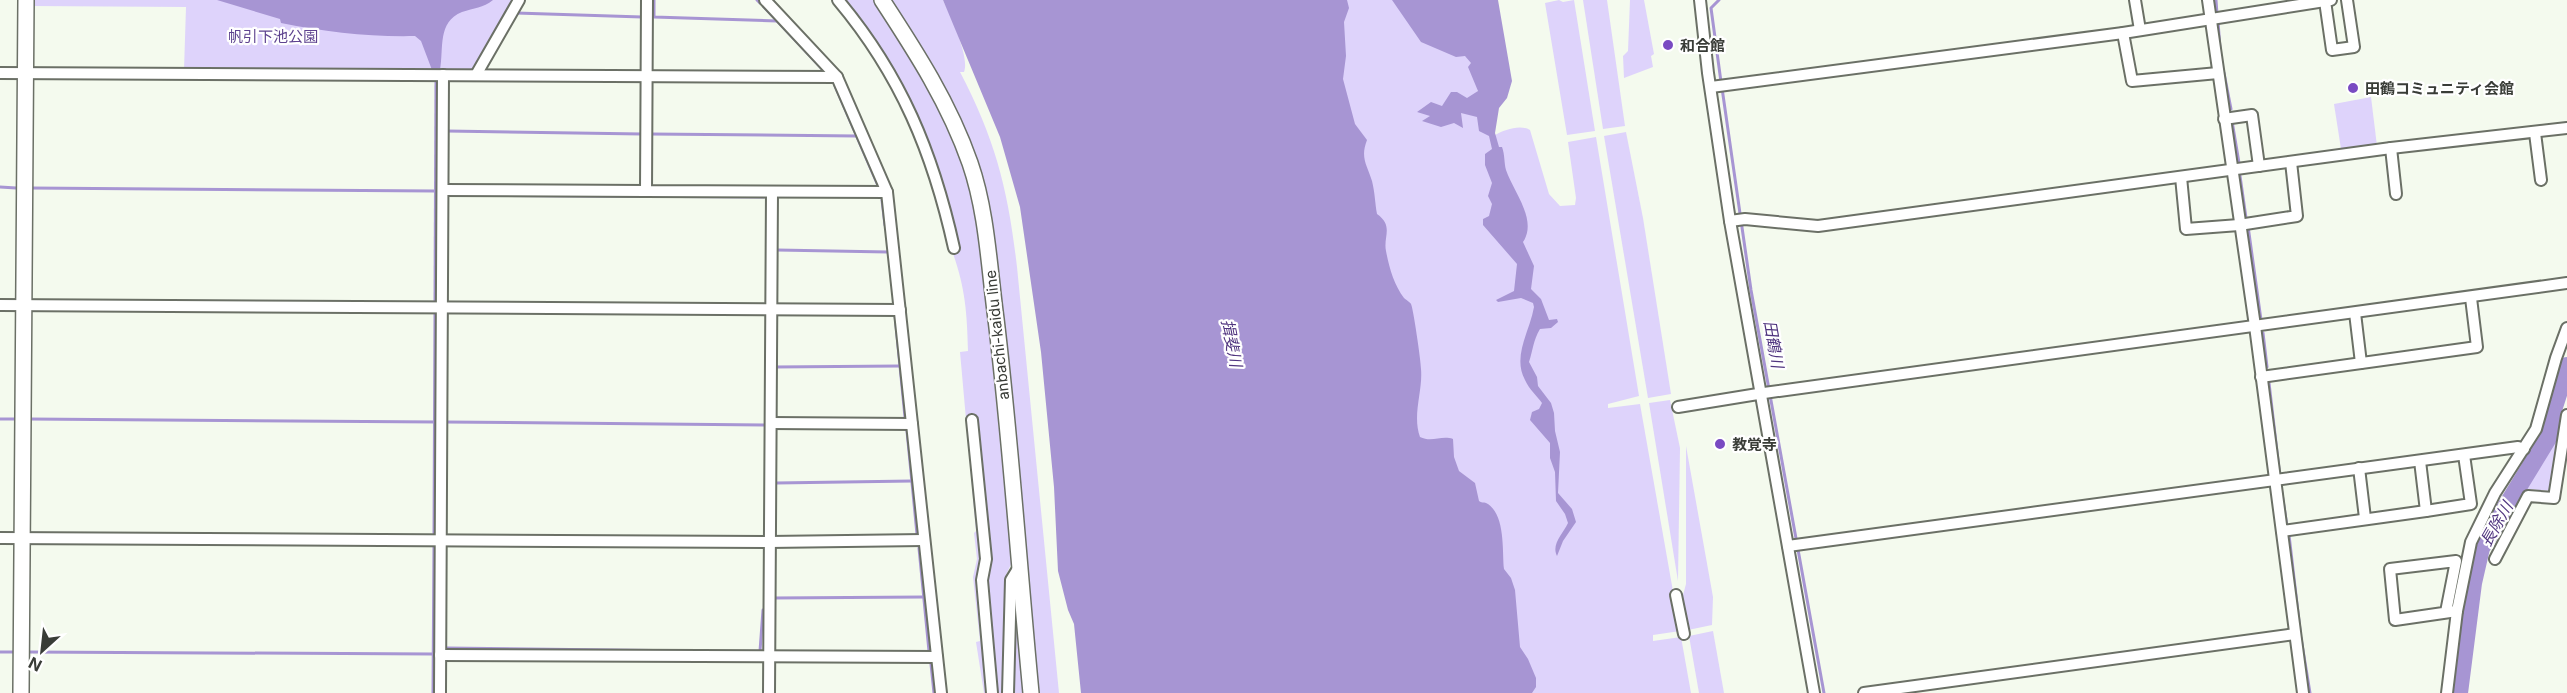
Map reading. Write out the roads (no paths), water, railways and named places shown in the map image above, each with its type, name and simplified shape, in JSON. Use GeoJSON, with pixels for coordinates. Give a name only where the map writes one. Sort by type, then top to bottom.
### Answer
{"type":"FeatureCollection","features":[{"type":"Feature","properties":{"kind":"main road"},"geometry":{"type":"LineString","coordinates":[[21,693],[26,0]]}},
{"type":"Feature","properties":{"kind":"main road","name":"anbachi-kaidu line"},"geometry":{"type":"LineString","coordinates":[[882,0],[924,65],[954,123],[971,165],[984,221],[1000,351],[1031,693]]}},
{"type":"Feature","properties":{"kind":"street"},"geometry":{"type":"LineString","coordinates":[[476,75],[519,0]]}},
{"type":"Feature","properties":{"kind":"street"},"geometry":{"type":"LineString","coordinates":[[646,191],[647,0]]}},
{"type":"Feature","properties":{"kind":"street"},"geometry":{"type":"LineString","coordinates":[[765,0],[837,76],[887,192],[940,693]]}},
{"type":"Feature","properties":{"kind":"street"},"geometry":{"type":"LineString","coordinates":[[832,0],[847,11]]}},
{"type":"Feature","properties":{"kind":"street"},"geometry":{"type":"LineString","coordinates":[[838,0],[878,53],[913,117],[942,194],[954,248]]}},
{"type":"Feature","properties":{"kind":"street"},"geometry":{"type":"LineString","coordinates":[[1700,0],[1731,220],[1767,392],[1789,546],[1814,693]]}},
{"type":"Feature","properties":{"kind":"street"},"geometry":{"type":"LineString","coordinates":[[2135,0],[2140,30]]}},
{"type":"Feature","properties":{"kind":"street"},"geometry":{"type":"LineString","coordinates":[[2208,0],[2255,326],[2303,693]]}},
{"type":"Feature","properties":{"kind":"street"},"geometry":{"type":"LineString","coordinates":[[1712,87],[2123,33],[2328,0],[2332,50],[2354,47],[2346,0]]}},
{"type":"Feature","properties":{"kind":"street"},"geometry":{"type":"LineString","coordinates":[[2123,33],[2132,81],[2218,74]]}},
{"type":"Feature","properties":{"kind":"street"},"geometry":{"type":"LineString","coordinates":[[0,73],[837,76]]}},
{"type":"Feature","properties":{"kind":"street"},"geometry":{"type":"LineString","coordinates":[[438,75],[443,190],[440,693]]}},
{"type":"Feature","properties":{"kind":"street"},"geometry":{"type":"LineString","coordinates":[[2224,119],[2252,115],[2259,166]]}},
{"type":"Feature","properties":{"kind":"street"},"geometry":{"type":"LineString","coordinates":[[1731,220],[1745,219],[1818,226],[2391,148],[2567,128]]}},
{"type":"Feature","properties":{"kind":"street"},"geometry":{"type":"LineString","coordinates":[[2535,133],[2541,180]]}},
{"type":"Feature","properties":{"kind":"street"},"geometry":{"type":"LineString","coordinates":[[2391,148],[2397,194]]}},
{"type":"Feature","properties":{"kind":"street"},"geometry":{"type":"LineString","coordinates":[[2181,177],[2186,229],[2239,225],[2297,216],[2291,162]]}},
{"type":"Feature","properties":{"kind":"street"},"geometry":{"type":"LineString","coordinates":[[443,190],[887,192]]}},
{"type":"Feature","properties":{"kind":"street"},"geometry":{"type":"LineString","coordinates":[[769,693],[772,192]]}},
{"type":"Feature","properties":{"kind":"street"},"geometry":{"type":"LineString","coordinates":[[1678,407],[1767,392],[2471,298],[2567,283]]}},
{"type":"Feature","properties":{"kind":"street"},"geometry":{"type":"LineString","coordinates":[[2261,377],[2477,347],[2471,298]]}},
{"type":"Feature","properties":{"kind":"street"},"geometry":{"type":"LineString","coordinates":[[0,305],[900,310]]}},
{"type":"Feature","properties":{"kind":"street"},"geometry":{"type":"LineString","coordinates":[[2355,313],[2361,363]]}},
{"type":"Feature","properties":{"kind":"street"},"geometry":{"type":"LineString","coordinates":[[2447,693],[2457,611],[2470,542],[2495,493],[2536,429],[2567,328]]}},
{"type":"Feature","properties":{"kind":"street"},"geometry":{"type":"LineString","coordinates":[[2495,559],[2528,495],[2554,498],[2564,465],[2567,415]]}},
{"type":"Feature","properties":{"kind":"street"},"geometry":{"type":"LineString","coordinates":[[972,420],[986,559],[981,580],[992,693]]}},
{"type":"Feature","properties":{"kind":"street"},"geometry":{"type":"LineString","coordinates":[[771,423],[912,424]]}},
{"type":"Feature","properties":{"kind":"street"},"geometry":{"type":"LineString","coordinates":[[1789,546],[2518,447],[2524,449]]}},
{"type":"Feature","properties":{"kind":"street"},"geometry":{"type":"LineString","coordinates":[[2282,531],[2471,504],[2464,455]]}},
{"type":"Feature","properties":{"kind":"street"},"geometry":{"type":"LineString","coordinates":[[2420,461],[2426,511]]}},
{"type":"Feature","properties":{"kind":"street"},"geometry":{"type":"LineString","coordinates":[[2359,468],[2365,518]]}},
{"type":"Feature","properties":{"kind":"street"},"geometry":{"type":"LineString","coordinates":[[0,538],[770,542],[924,540]]}},
{"type":"Feature","properties":{"kind":"street"},"geometry":{"type":"LineString","coordinates":[[2446,612],[2456,561],[2390,569],[2395,620],[2457,611]]}},
{"type":"Feature","properties":{"kind":"street"},"geometry":{"type":"LineString","coordinates":[[1008,693],[1011,580],[1019,567]]}},
{"type":"Feature","properties":{"kind":"street"},"geometry":{"type":"LineString","coordinates":[[1676,596],[1684,634]]}},
{"type":"Feature","properties":{"kind":"street"},"geometry":{"type":"LineString","coordinates":[[1864,693],[2295,634]]}},
{"type":"Feature","properties":{"kind":"street"},"geometry":{"type":"LineString","coordinates":[[440,655],[937,657]]}},
{"type":"Feature","properties":{"kind":"water"},"geometry":{"type":"Polygon","coordinates":[[[217,0],[493,0],[454,16],[443,36],[440,70],[432,70],[421,41],[415,36],[364,35],[281,23],[280,19],[217,0]]]}},
{"type":"Feature","properties":{"kind":"water","name":"揖斐川"},"geometry":{"type":"Polygon","coordinates":[[[943,0],[1347,0],[1349,8],[1344,22],[1346,56],[1343,79],[1355,124],[1367,140],[1364,152],[1365,161],[1372,181],[1377,214],[1387,227],[1385,246],[1390,269],[1400,293],[1411,303],[1412,307],[1421,369],[1417,412],[1420,437],[1453,439],[1454,457],[1459,471],[1475,483],[1479,501],[1486,503],[1497,515],[1502,533],[1504,569],[1511,578],[1515,590],[1520,647],[1536,678],[1536,687],[1532,693],[1081,693],[1074,624],[1058,571],[1054,487],[1041,352],[1020,207],[1000,137],[943,0]]]}},
{"type":"Feature","properties":{"kind":"water"},"geometry":{"type":"Polygon","coordinates":[[[1392,0],[1498,0],[1512,81],[1507,98],[1499,108],[1495,133],[1499,147],[1503,150],[1509,178],[1526,215],[1527,233],[1523,242],[1534,266],[1531,289],[1541,299],[1549,320],[1557,319],[1558,322],[1551,328],[1540,329],[1529,362],[1537,377],[1538,386],[1551,403],[1554,413],[1560,452],[1558,493],[1572,509],[1576,522],[1563,541],[1557,556],[1555,547],[1568,523],[1556,501],[1555,472],[1550,458],[1550,443],[1530,420],[1532,412],[1539,409],[1542,403],[1527,383],[1521,371],[1520,362],[1534,307],[1533,303],[1521,298],[1498,302],[1496,300],[1514,291],[1517,264],[1483,225],[1483,219],[1489,216],[1492,204],[1488,196],[1492,183],[1485,165],[1485,154],[1492,149],[1489,136],[1479,131],[1477,117],[1461,113],[1463,128],[1454,123],[1441,127],[1422,121],[1430,116],[1417,112],[1431,102],[1442,106],[1451,92],[1457,92],[1467,98],[1478,91],[1468,67],[1471,63],[1465,56],[1456,57],[1421,42],[1392,0]]]}},
{"type":"Feature","properties":{"kind":"waterway"},"geometry":{"type":"LineString","coordinates":[[654,0],[654,17],[777,21]]}},
{"type":"Feature","properties":{"kind":"waterway"},"geometry":{"type":"LineString","coordinates":[[757,0],[760,3]]}},
{"type":"Feature","properties":{"kind":"waterway","name":"田鶴川"},"geometry":{"type":"LineString","coordinates":[[1719,0],[1711,8],[1721,82]]}},
{"type":"Feature","properties":{"kind":"waterway"},"geometry":{"type":"LineString","coordinates":[[2216,0],[2217,14]]}},
{"type":"Feature","properties":{"kind":"waterway"},"geometry":{"type":"LineString","coordinates":[[764,7],[824,71]]}},
{"type":"Feature","properties":{"kind":"waterway"},"geometry":{"type":"LineString","coordinates":[[516,13],[642,17]]}},
{"type":"Feature","properties":{"kind":"waterway"},"geometry":{"type":"LineString","coordinates":[[2218,21],[2220,49]]}},
{"type":"Feature","properties":{"kind":"waterway"},"geometry":{"type":"LineString","coordinates":[[2224,73],[2231,109]]}},
{"type":"Feature","properties":{"kind":"waterway"},"geometry":{"type":"LineString","coordinates":[[435,301],[436,79]]}},
{"type":"Feature","properties":{"kind":"waterway"},"geometry":{"type":"LineString","coordinates":[[835,86],[879,188]]}},
{"type":"Feature","properties":{"kind":"waterway","name":"田鶴川"},"geometry":{"type":"LineString","coordinates":[[1722,88],[1751,290],[1824,693]]}},
{"type":"Feature","properties":{"kind":"waterway"},"geometry":{"type":"LineString","coordinates":[[2232,121],[2239,163]]}},
{"type":"Feature","properties":{"kind":"waterway"},"geometry":{"type":"LineString","coordinates":[[447,131],[642,134]]}},
{"type":"Feature","properties":{"kind":"waterway"},"geometry":{"type":"LineString","coordinates":[[650,134],[857,136]]}},
{"type":"Feature","properties":{"kind":"waterway"},"geometry":{"type":"LineString","coordinates":[[2240,176],[2246,218]]}},
{"type":"Feature","properties":{"kind":"waterway"},"geometry":{"type":"LineString","coordinates":[[0,187],[16,188]]}},
{"type":"Feature","properties":{"kind":"waterway"},"geometry":{"type":"LineString","coordinates":[[30,188],[435,191]]}},
{"type":"Feature","properties":{"kind":"waterway"},"geometry":{"type":"LineString","coordinates":[[446,195],[764,197]]}},
{"type":"Feature","properties":{"kind":"waterway"},"geometry":{"type":"LineString","coordinates":[[882,200],[885,225]]}},
{"type":"Feature","properties":{"kind":"waterway"},"geometry":{"type":"LineString","coordinates":[[2248,226],[2261,320]]}},
{"type":"Feature","properties":{"kind":"waterway"},"geometry":{"type":"LineString","coordinates":[[777,250],[888,252]]}},
{"type":"Feature","properties":{"kind":"waterway"},"geometry":{"type":"LineString","coordinates":[[434,533],[435,310]]}},
{"type":"Feature","properties":{"kind":"waterway"},"geometry":{"type":"LineString","coordinates":[[895,315],[905,417]]}},
{"type":"Feature","properties":{"kind":"waterway"},"geometry":{"type":"LineString","coordinates":[[2263,333],[2267,367]]}},
{"type":"Feature","properties":{"kind":"waterway"},"geometry":{"type":"LineString","coordinates":[[774,367],[900,366]]}},
{"type":"Feature","properties":{"kind":"waterway","name":"長除川"},"geometry":{"type":"LineString","coordinates":[[2459,693],[2473,583],[2481,548],[2548,438],[2553,410],[2567,366]]}},
{"type":"Feature","properties":{"kind":"waterway"},"geometry":{"type":"LineString","coordinates":[[2269,383],[2279,469]]}},
{"type":"Feature","properties":{"kind":"waterway"},"geometry":{"type":"LineString","coordinates":[[0,419],[15,419]]}},
{"type":"Feature","properties":{"kind":"waterway"},"geometry":{"type":"LineString","coordinates":[[29,419],[438,422]]}},
{"type":"Feature","properties":{"kind":"waterway"},"geometry":{"type":"LineString","coordinates":[[445,422],[765,425]]}},
{"type":"Feature","properties":{"kind":"waterway"},"geometry":{"type":"LineString","coordinates":[[907,431],[917,534]]}},
{"type":"Feature","properties":{"kind":"waterway"},"geometry":{"type":"LineString","coordinates":[[776,483],[912,481]]}},
{"type":"Feature","properties":{"kind":"waterway"},"geometry":{"type":"LineString","coordinates":[[2281,487],[2287,526]]}},
{"type":"Feature","properties":{"kind":"waterway"},"geometry":{"type":"LineString","coordinates":[[2289,535],[2300,630]]}},
{"type":"Feature","properties":{"kind":"waterway"},"geometry":{"type":"LineString","coordinates":[[433,693],[434,542]]}},
{"type":"Feature","properties":{"kind":"waterway"},"geometry":{"type":"LineString","coordinates":[[919,548],[929,651]]}},
{"type":"Feature","properties":{"kind":"waterway"},"geometry":{"type":"LineString","coordinates":[[773,598],[924,597]]}},
{"type":"Feature","properties":{"kind":"waterway"},"geometry":{"type":"LineString","coordinates":[[760,651],[763,610]]}},
{"type":"Feature","properties":{"kind":"waterway"},"geometry":{"type":"LineString","coordinates":[[2301,638],[2310,693]]}},
{"type":"Feature","properties":{"kind":"waterway"},"geometry":{"type":"LineString","coordinates":[[446,648],[694,651]]}},
{"type":"Feature","properties":{"kind":"waterway"},"geometry":{"type":"LineString","coordinates":[[0,652],[14,652]]}},
{"type":"Feature","properties":{"kind":"waterway"},"geometry":{"type":"LineString","coordinates":[[28,652],[433,654]]}},
{"type":"Feature","properties":{"kind":"waterway"},"geometry":{"type":"LineString","coordinates":[[931,664],[934,693]]}},
{"type":"Feature","properties":{"kind":"place","name":"和合館"},"geometry":{"type":"Point","coordinates":[1668,45]}},
{"type":"Feature","properties":{"kind":"place","name":"田鶴コミュニティ会館"},"geometry":{"type":"Point","coordinates":[2353,88]}},
{"type":"Feature","properties":{"kind":"place","name":"教覚寺"},"geometry":{"type":"Point","coordinates":[1720,444]}},
{"type":"Feature","properties":{"kind":"park label","name":"帆引下池公園"},"geometry":{"type":"Point","coordinates":[273,36]}}]}
